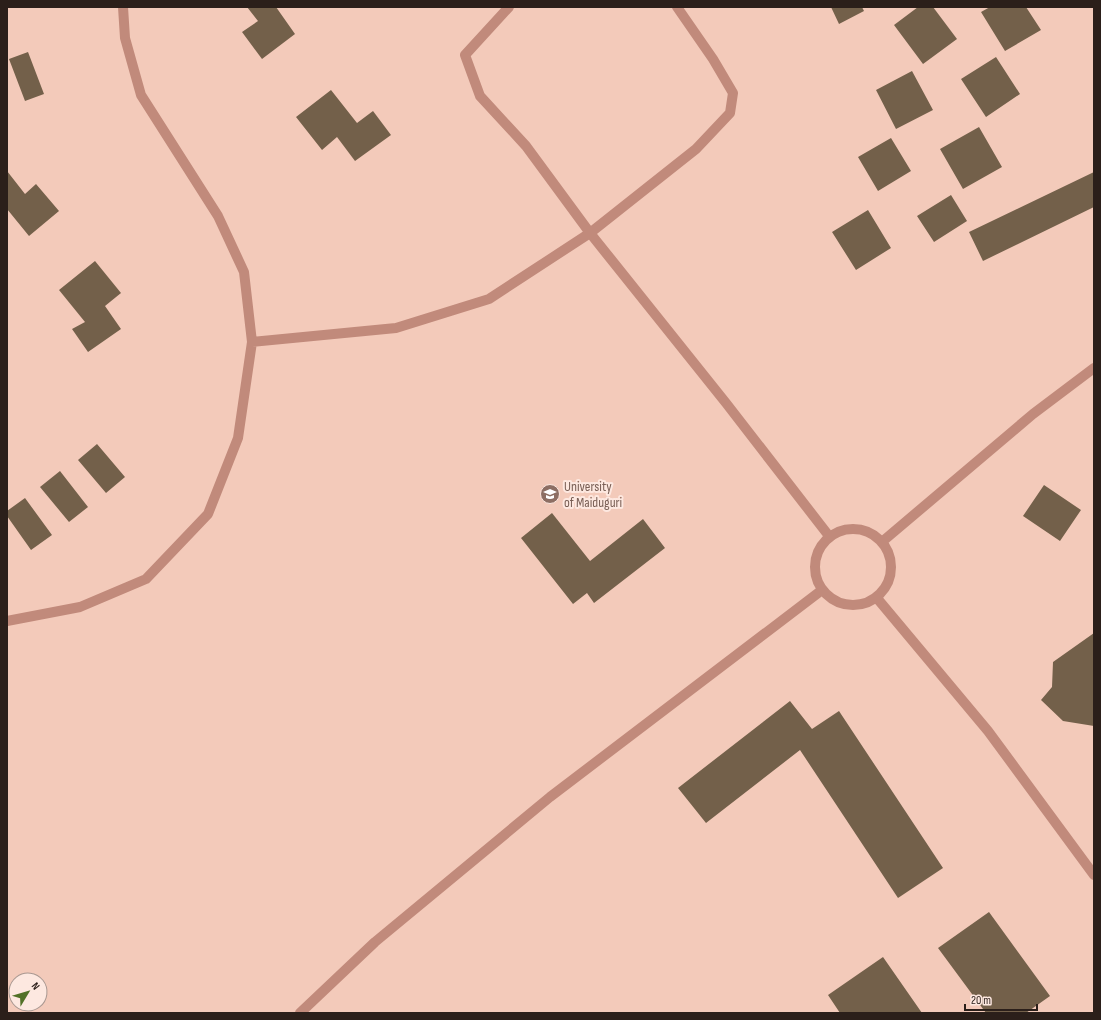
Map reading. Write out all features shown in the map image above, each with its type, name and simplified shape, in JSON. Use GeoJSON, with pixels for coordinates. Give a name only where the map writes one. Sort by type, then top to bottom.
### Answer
{"type":"FeatureCollection","features":[{"type":"Feature","properties":{"kind":"street"},"geometry":{"type":"LineString","coordinates":[[7,621],[80,607],[146,579],[208,514],[238,438],[252,342],[244,272],[218,216],[141,95],[125,38],[123,7]]}},
{"type":"Feature","properties":{"kind":"street"},"geometry":{"type":"LineString","coordinates":[[509,7],[464,55],[480,96],[526,146],[590,233],[726,403],[829,536]]}},
{"type":"Feature","properties":{"kind":"street"},"geometry":{"type":"LineString","coordinates":[[252,342],[396,328],[489,299],[590,233],[696,149],[730,113],[733,93],[713,59],[677,7]]}},
{"type":"Feature","properties":{"kind":"street"},"geometry":{"type":"LineString","coordinates":[[883,541],[1033,414],[1094,368]]}},
{"type":"Feature","properties":{"kind":"street"},"geometry":{"type":"LineString","coordinates":[[857,528],[872,533],[883,541],[890,556],[891,571],[886,586],[876,597],[863,604],[848,605],[834,600],[822,590],[816,577],[814,562],[819,548],[829,536],[842,529],[857,528]]}},
{"type":"Feature","properties":{"kind":"street"},"geometry":{"type":"LineString","coordinates":[[300,1013],[375,942],[550,797],[822,590]]}},
{"type":"Feature","properties":{"kind":"street"},"geometry":{"type":"LineString","coordinates":[[876,597],[988,731],[1094,875]]}},
{"type":"Feature","properties":{"kind":"shaded area","name":"University of Maiduguri"},"geometry":{"type":"Polygon","coordinates":[[[7,7],[1094,7],[1094,1013],[7,1013],[7,7]]]}},
{"type":"Feature","properties":{"kind":"building"},"geometry":{"type":"Polygon","coordinates":[[[247,7],[276,7],[295,34],[262,59],[242,32],[258,21],[247,7]]]}},
{"type":"Feature","properties":{"kind":"building"},"geometry":{"type":"Polygon","coordinates":[[[831,7],[862,7],[864,11],[839,24],[831,7]]]}},
{"type":"Feature","properties":{"kind":"building"},"geometry":{"type":"Polygon","coordinates":[[[918,7],[933,7],[957,39],[923,64],[894,25],[918,7]]]}},
{"type":"Feature","properties":{"kind":"building"},"geometry":{"type":"Polygon","coordinates":[[[990,7],[1026,7],[1041,30],[1005,51],[981,12],[990,7]]]}},
{"type":"Feature","properties":{"kind":"building"},"geometry":{"type":"Polygon","coordinates":[[[28,52],[44,94],[25,101],[9,59],[28,52]]]}},
{"type":"Feature","properties":{"kind":"building"},"geometry":{"type":"Polygon","coordinates":[[[996,57],[1020,94],[986,117],[961,79],[996,57]]]}},
{"type":"Feature","properties":{"kind":"building"},"geometry":{"type":"Polygon","coordinates":[[[912,71],[933,110],[896,129],[876,90],[912,71]]]}},
{"type":"Feature","properties":{"kind":"building"},"geometry":{"type":"Polygon","coordinates":[[[331,90],[357,123],[373,111],[391,135],[355,161],[337,137],[322,150],[296,117],[331,90]]]}},
{"type":"Feature","properties":{"kind":"building"},"geometry":{"type":"Polygon","coordinates":[[[979,127],[1002,167],[963,189],[940,149],[979,127]]]}},
{"type":"Feature","properties":{"kind":"building"},"geometry":{"type":"Polygon","coordinates":[[[891,138],[911,171],[878,191],[858,157],[891,138]]]}},
{"type":"Feature","properties":{"kind":"building"},"geometry":{"type":"Polygon","coordinates":[[[7,171],[25,194],[36,184],[59,211],[29,236],[7,209],[7,171]]]}},
{"type":"Feature","properties":{"kind":"building"},"geometry":{"type":"Polygon","coordinates":[[[1094,172],[1094,207],[983,261],[969,232],[1094,172]]]}},
{"type":"Feature","properties":{"kind":"building"},"geometry":{"type":"Polygon","coordinates":[[[951,195],[967,221],[934,242],[917,216],[951,195]]]}},
{"type":"Feature","properties":{"kind":"building"},"geometry":{"type":"Polygon","coordinates":[[[868,210],[891,248],[856,270],[832,232],[868,210]]]}},
{"type":"Feature","properties":{"kind":"building"},"geometry":{"type":"Polygon","coordinates":[[[95,261],[121,293],[105,306],[121,329],[88,352],[72,329],[85,322],[59,290],[95,261]]]}},
{"type":"Feature","properties":{"kind":"building"},"geometry":{"type":"Polygon","coordinates":[[[97,444],[125,477],[106,493],[78,460],[97,444]]]}},
{"type":"Feature","properties":{"kind":"building"},"geometry":{"type":"Polygon","coordinates":[[[60,471],[88,507],[69,522],[40,487],[60,471]]]}},
{"type":"Feature","properties":{"kind":"building"},"geometry":{"type":"Polygon","coordinates":[[[1044,485],[1081,510],[1060,541],[1023,516],[1044,485]]]}},
{"type":"Feature","properties":{"kind":"building"},"geometry":{"type":"Polygon","coordinates":[[[25,498],[52,535],[31,550],[7,516],[7,511],[25,498]]]}},
{"type":"Feature","properties":{"kind":"building"},"geometry":{"type":"Polygon","coordinates":[[[552,513],[590,561],[643,519],[665,548],[594,603],[587,593],[573,604],[521,538],[552,513]]]}},
{"type":"Feature","properties":{"kind":"building"},"geometry":{"type":"Polygon","coordinates":[[[1094,633],[1094,726],[1063,721],[1041,700],[1052,687],[1053,662],[1094,633]]]}},
{"type":"Feature","properties":{"kind":"building"},"geometry":{"type":"Polygon","coordinates":[[[790,701],[812,729],[839,711],[943,868],[898,898],[800,750],[706,823],[678,788],[790,701]]]}},
{"type":"Feature","properties":{"kind":"building"},"geometry":{"type":"Polygon","coordinates":[[[989,912],[1050,996],[1026,1013],[986,1013],[938,948],[989,912]]]}},
{"type":"Feature","properties":{"kind":"building"},"geometry":{"type":"Polygon","coordinates":[[[883,957],[922,1013],[840,1013],[828,995],[883,957]]]}},
{"type":"Feature","properties":{"kind":"place","name":"University of Maiduguri"},"geometry":{"type":"Point","coordinates":[550,494]}}]}
